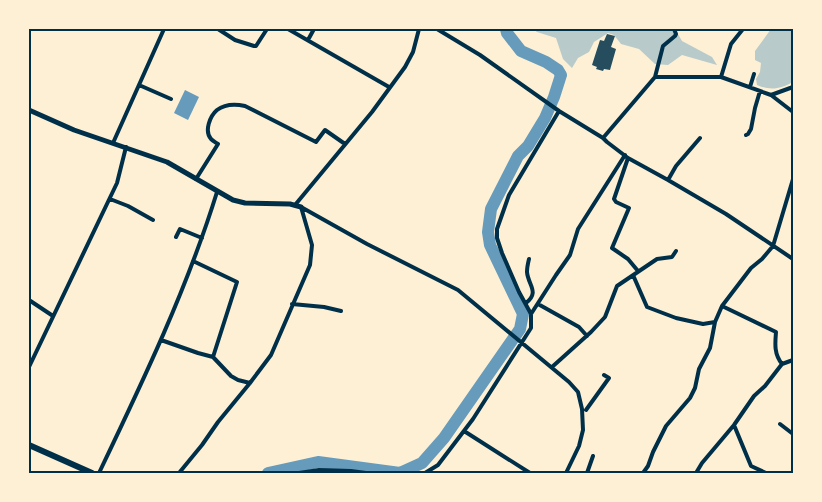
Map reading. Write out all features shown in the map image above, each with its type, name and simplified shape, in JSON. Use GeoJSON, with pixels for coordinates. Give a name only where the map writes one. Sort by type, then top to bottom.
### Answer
{"type":"FeatureCollection","features":[{"type":"Feature","properties":{"kind":"main road"},"geometry":{"type":"LineString","coordinates":[[29,446],[92,473]]}},
{"type":"Feature","properties":{"kind":"street"},"geometry":{"type":"LineString","coordinates":[[113,143],[164,29]]}},
{"type":"Feature","properties":{"kind":"street"},"geometry":{"type":"LineString","coordinates":[[218,29],[236,40],[254,46],[256,46],[267,29]]}},
{"type":"Feature","properties":{"kind":"street"},"geometry":{"type":"LineString","coordinates":[[288,29],[389,87]]}},
{"type":"Feature","properties":{"kind":"street"},"geometry":{"type":"LineString","coordinates":[[308,40],[314,29]]}},
{"type":"Feature","properties":{"kind":"street"},"geometry":{"type":"LineString","coordinates":[[295,205],[372,112],[405,67],[413,52],[419,29]]}},
{"type":"Feature","properties":{"kind":"street"},"geometry":{"type":"LineString","coordinates":[[437,29],[480,56],[559,111],[603,138],[626,156],[726,214],[793,260]]}},
{"type":"Feature","properties":{"kind":"street"},"geometry":{"type":"LineString","coordinates":[[603,138],[655,77],[663,46],[675,36],[674,29]]}},
{"type":"Feature","properties":{"kind":"street"},"geometry":{"type":"LineString","coordinates":[[721,76],[732,44],[743,29]]}},
{"type":"Feature","properties":{"kind":"street"},"geometry":{"type":"LineString","coordinates":[[750,87],[754,74]]}},
{"type":"Feature","properties":{"kind":"street"},"geometry":{"type":"LineString","coordinates":[[655,77],[721,76],[771,95],[793,112]]}},
{"type":"Feature","properties":{"kind":"street"},"geometry":{"type":"LineString","coordinates":[[139,85],[171,99]]}},
{"type":"Feature","properties":{"kind":"street"},"geometry":{"type":"LineString","coordinates":[[771,95],[793,87]]}},
{"type":"Feature","properties":{"kind":"street"},"geometry":{"type":"LineString","coordinates":[[746,134],[751,129],[760,91]]}},
{"type":"Feature","properties":{"kind":"street"},"geometry":{"type":"LineString","coordinates":[[196,179],[218,144],[210,138],[207,129],[210,120],[217,110],[225,107],[245,106],[316,142],[325,130],[345,144]]}},
{"type":"Feature","properties":{"kind":"street"},"geometry":{"type":"LineString","coordinates":[[29,110],[74,130],[167,162],[233,200],[245,203],[295,205],[301,207],[367,244],[458,290],[552,367],[578,392],[582,409],[583,430],[579,446],[566,473]]}},
{"type":"Feature","properties":{"kind":"street"},"geometry":{"type":"LineString","coordinates":[[532,314],[518,292],[502,253],[496,229],[509,196],[559,111]]}},
{"type":"Feature","properties":{"kind":"street"},"geometry":{"type":"LineString","coordinates":[[668,180],[676,166],[700,138]]}},
{"type":"Feature","properties":{"kind":"street"},"geometry":{"type":"LineString","coordinates":[[29,367],[110,199],[117,183],[126,147]]}},
{"type":"Feature","properties":{"kind":"street"},"geometry":{"type":"LineString","coordinates":[[626,156],[614,199],[616,202],[629,208],[612,248],[628,259],[638,271]]}},
{"type":"Feature","properties":{"kind":"street"},"geometry":{"type":"LineString","coordinates":[[425,473],[438,465],[473,419],[522,343],[531,328],[532,314],[570,256],[578,229],[626,156]]}},
{"type":"Feature","properties":{"kind":"street"},"geometry":{"type":"LineString","coordinates":[[643,473],[666,426],[690,398],[695,388],[699,369],[710,348],[715,322],[722,306],[751,268],[773,246],[793,179]]}},
{"type":"Feature","properties":{"kind":"street"},"geometry":{"type":"LineString","coordinates":[[99,473],[162,340],[202,238],[217,192]]}},
{"type":"Feature","properties":{"kind":"street"},"geometry":{"type":"LineString","coordinates":[[110,199],[128,206],[153,220]]}},
{"type":"Feature","properties":{"kind":"street"},"geometry":{"type":"LineString","coordinates":[[179,473],[270,355],[310,265],[312,245],[301,207]]}},
{"type":"Feature","properties":{"kind":"street"},"geometry":{"type":"LineString","coordinates":[[176,237],[180,230],[202,238]]}},
{"type":"Feature","properties":{"kind":"street"},"geometry":{"type":"LineString","coordinates":[[552,367],[605,317],[617,286],[656,258],[672,256],[676,251]]}},
{"type":"Feature","properties":{"kind":"street"},"geometry":{"type":"LineString","coordinates":[[526,303],[530,300],[534,290],[527,272],[529,259]]}},
{"type":"Feature","properties":{"kind":"street"},"geometry":{"type":"LineString","coordinates":[[193,261],[237,282],[213,356]]}},
{"type":"Feature","properties":{"kind":"street"},"geometry":{"type":"LineString","coordinates":[[632,275],[647,307],[676,318],[703,324],[715,322]]}},
{"type":"Feature","properties":{"kind":"street"},"geometry":{"type":"LineString","coordinates":[[29,300],[53,316]]}},
{"type":"Feature","properties":{"kind":"street"},"geometry":{"type":"LineString","coordinates":[[292,304],[324,307],[341,311]]}},
{"type":"Feature","properties":{"kind":"street"},"geometry":{"type":"LineString","coordinates":[[538,304],[579,327],[587,336]]}},
{"type":"Feature","properties":{"kind":"street"},"geometry":{"type":"LineString","coordinates":[[722,306],[776,332],[775,351],[782,364]]}},
{"type":"Feature","properties":{"kind":"street"},"geometry":{"type":"LineString","coordinates":[[162,340],[198,353],[213,356],[231,376],[250,383]]}},
{"type":"Feature","properties":{"kind":"street"},"geometry":{"type":"LineString","coordinates":[[696,473],[754,396],[765,386],[782,364],[793,360]]}},
{"type":"Feature","properties":{"kind":"street"},"geometry":{"type":"LineString","coordinates":[[586,410],[609,378],[604,374]]}},
{"type":"Feature","properties":{"kind":"street"},"geometry":{"type":"LineString","coordinates":[[780,424],[793,434]]}},
{"type":"Feature","properties":{"kind":"street"},"geometry":{"type":"LineString","coordinates":[[734,425],[750,466],[766,473]]}},
{"type":"Feature","properties":{"kind":"street"},"geometry":{"type":"LineString","coordinates":[[464,431],[530,473]]}},
{"type":"Feature","properties":{"kind":"street"},"geometry":{"type":"LineString","coordinates":[[587,473],[593,456]]}},
{"type":"Feature","properties":{"kind":"street"},"geometry":{"type":"LineString","coordinates":[[299,473],[319,470],[351,470],[366,473]]}},
{"type":"Feature","properties":{"kind":"shaded area"},"geometry":{"type":"Polygon","coordinates":[[[533,29],[675,29],[682,41],[712,57],[717,65],[682,55],[668,65],[655,64],[639,49],[621,44],[614,35],[608,33],[594,42],[589,52],[578,58],[572,68],[563,59],[556,38],[533,29]]]}},
{"type":"Feature","properties":{"kind":"shaded area"},"geometry":{"type":"Polygon","coordinates":[[[771,29],[793,29],[793,82],[784,86],[767,88],[757,85],[756,79],[760,72],[761,63],[755,60],[755,51],[771,29]]]}},
{"type":"Feature","properties":{"kind":"water"},"geometry":{"type":"Polygon","coordinates":[[[185,90],[199,97],[188,120],[174,113],[185,90]]]}},
{"type":"Feature","properties":{"kind":"building"},"geometry":{"type":"Polygon","coordinates":[[[607,34],[615,36],[611,47],[616,49],[610,70],[604,69],[603,71],[596,69],[597,67],[592,65],[600,40],[604,41],[607,34]]]}},
{"type":"Feature","properties":{"kind":"waterway"},"geometry":{"type":"LineString","coordinates":[[268,473],[318,462],[400,473],[422,463],[444,438],[520,329],[523,314],[490,245],[488,232],[491,209],[518,156],[528,146],[545,118],[561,75],[558,70],[546,62],[521,51],[506,29]]}}]}
